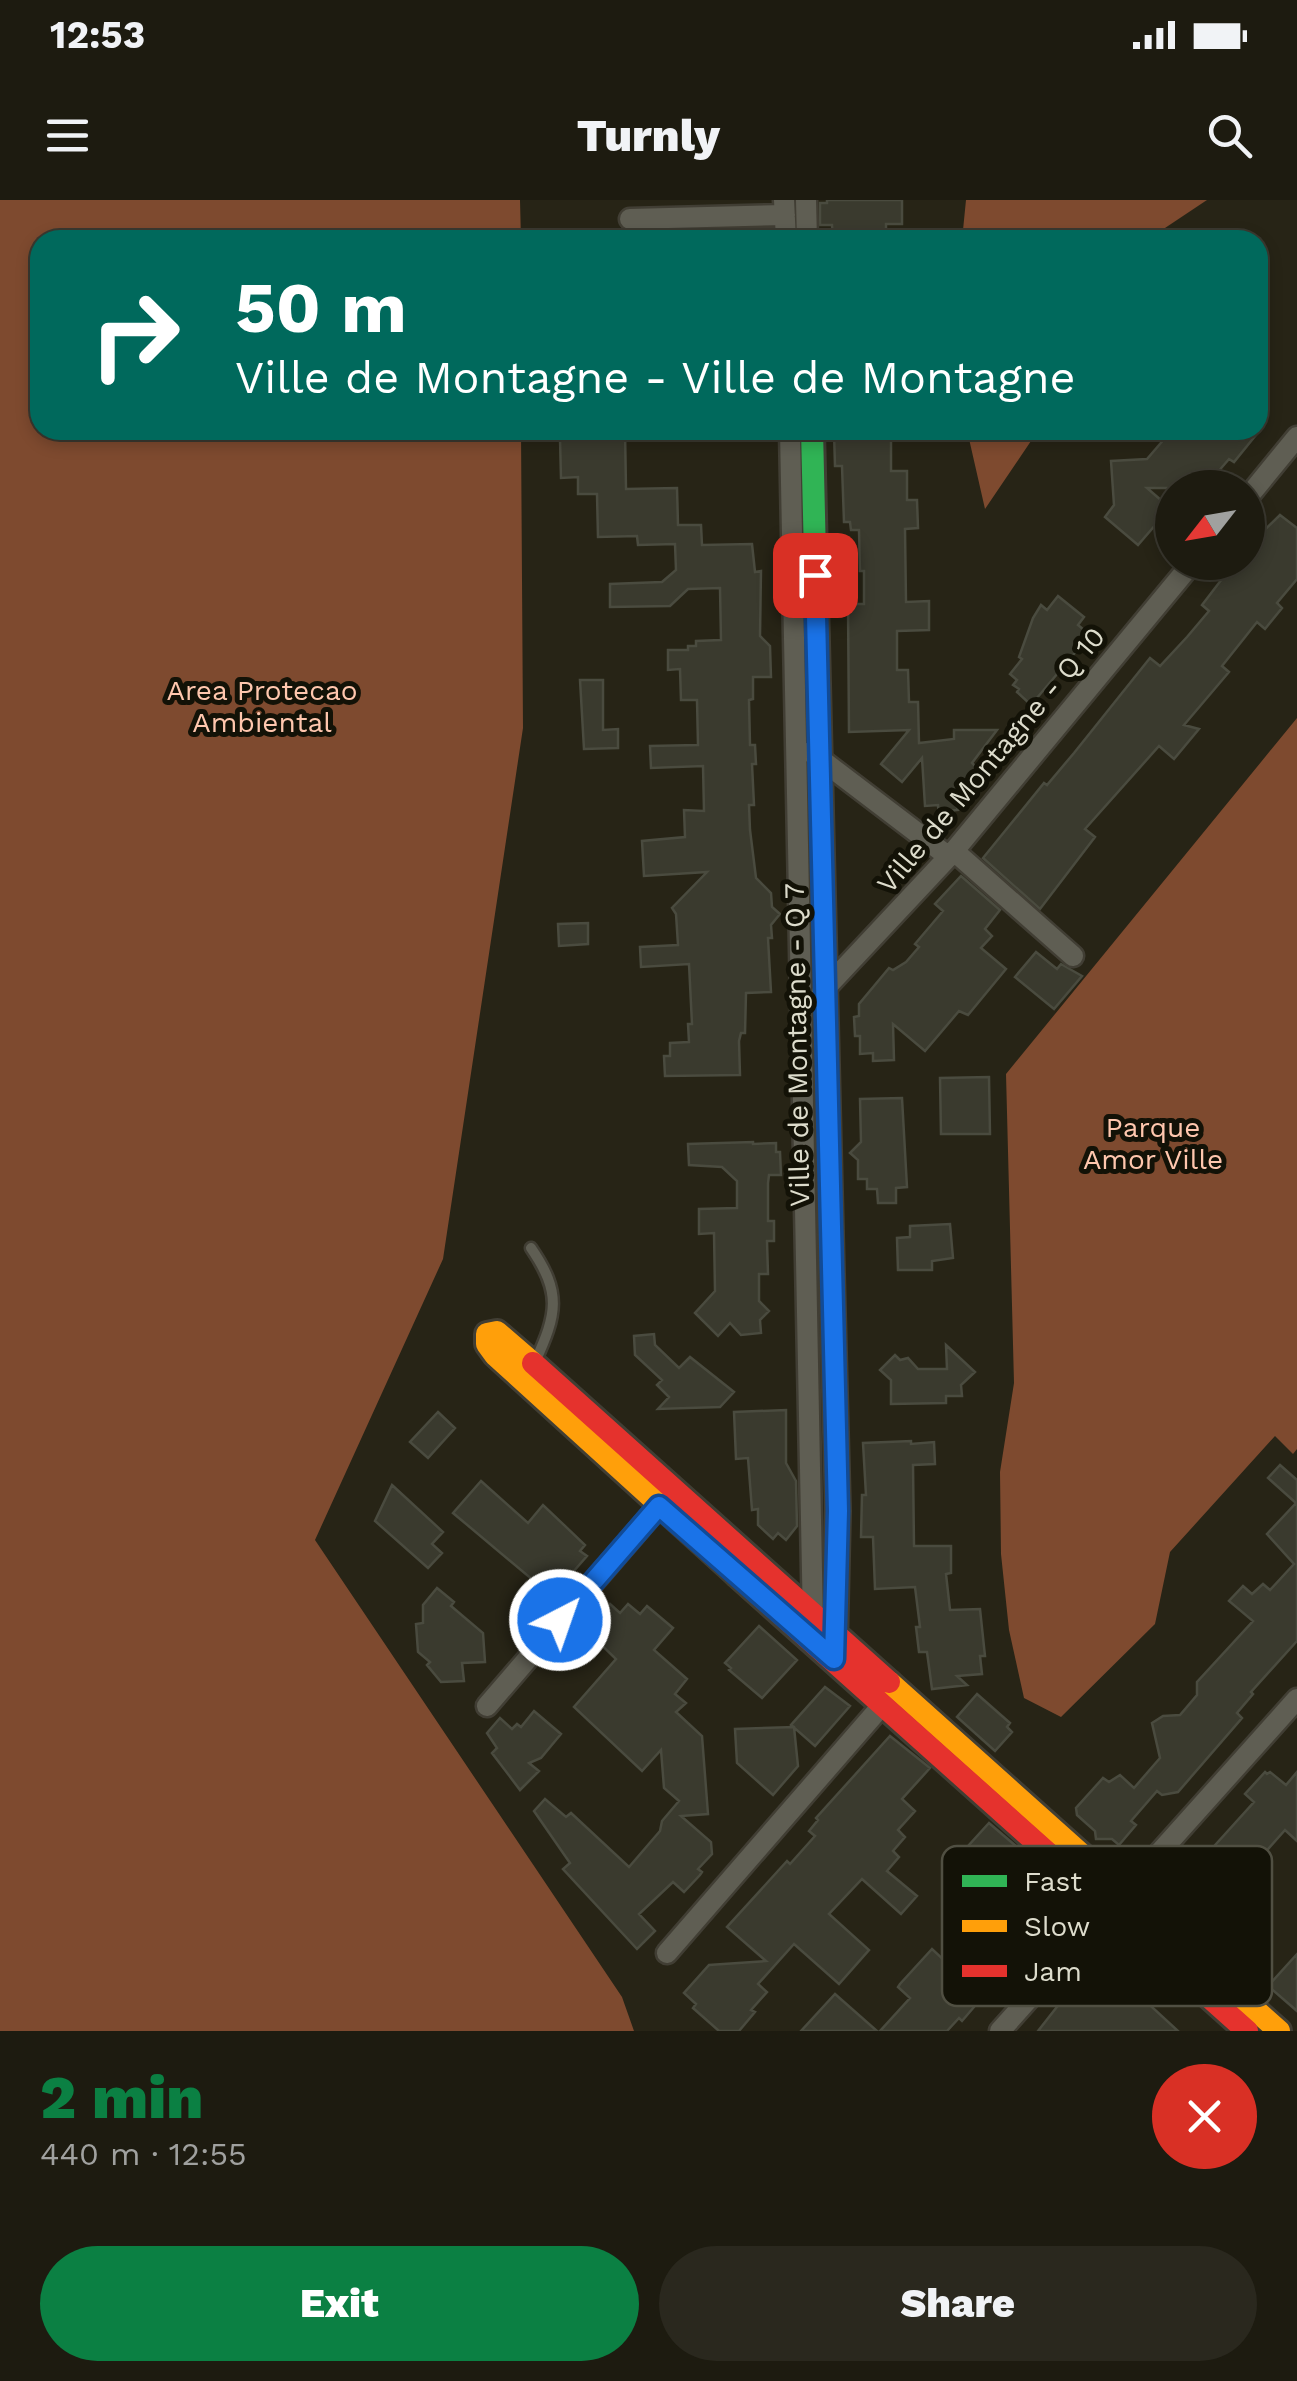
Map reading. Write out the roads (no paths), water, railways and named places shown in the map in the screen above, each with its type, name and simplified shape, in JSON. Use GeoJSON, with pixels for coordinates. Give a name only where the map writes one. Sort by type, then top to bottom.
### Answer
{"type":"FeatureCollection","features":[{"type":"Feature","properties":{"kind":"street"},"geometry":{"type":"LineString","coordinates":[[806,200],[807,230]]}},
{"type":"Feature","properties":{"kind":"street"},"geometry":{"type":"LineString","coordinates":[[630,219],[785,207]]}},
{"type":"Feature","properties":{"kind":"street"},"geometry":{"type":"LineString","coordinates":[[1265,476],[1297,437]]}},
{"type":"Feature","properties":{"kind":"street","name":"Ville de Montagne - Q 7"},"geometry":{"type":"LineString","coordinates":[[790,440],[812,1640]]}},
{"type":"Feature","properties":{"kind":"street","name":"Ville de Montagne - Q 7"},"geometry":{"type":"LineString","coordinates":[[812,440],[838,1511],[836,1648]]}},
{"type":"Feature","properties":{"kind":"street","name":"Ville de Montagne - Q 10"},"geometry":{"type":"LineString","coordinates":[[802,1008],[826,989],[951,854],[1178,580]]}},
{"type":"Feature","properties":{"kind":"street"},"geometry":{"type":"LineString","coordinates":[[796,742],[951,854],[1074,956]]}},
{"type":"Feature","properties":{"kind":"street"},"geometry":{"type":"LineString","coordinates":[[496,1344],[666,1498],[812,1640],[836,1648]]}},
{"type":"Feature","properties":{"kind":"street"},"geometry":{"type":"LineString","coordinates":[[666,1498],[814,1614],[836,1648],[1056,1846]]}},
{"type":"Feature","properties":{"kind":"street"},"geometry":{"type":"LineString","coordinates":[[486,1706],[666,1498]]}},
{"type":"Feature","properties":{"kind":"street"},"geometry":{"type":"LineString","coordinates":[[666,1952],[890,1696]]}},
{"type":"Feature","properties":{"kind":"street"},"geometry":{"type":"LineString","coordinates":[[1166,1846],[1297,1699]]}},
{"type":"Feature","properties":{"kind":"street"},"geometry":{"type":"LineString","coordinates":[[1000,2031],[1022,2006]]}},
{"type":"Feature","properties":{"kind":"street"},"geometry":{"type":"LineString","coordinates":[[1223,2006],[1248,2031]]}},
{"type":"Feature","properties":{"kind":"street"},"geometry":{"type":"LineString","coordinates":[[1248,2006],[1279,2031]]}},
{"type":"Feature","properties":{"kind":"lane"},"geometry":{"type":"LineString","coordinates":[[529,1372],[544,1342],[555,1302],[547,1275],[531,1248]]}},
{"type":"Feature","properties":{"kind":"park label","name":"Area Protecao Ambiental"},"geometry":{"type":"Point","coordinates":[262,706]}},
{"type":"Feature","properties":{"kind":"park label","name":"Parque Amor Ville"},"geometry":{"type":"Point","coordinates":[1153,1143]}}]}
